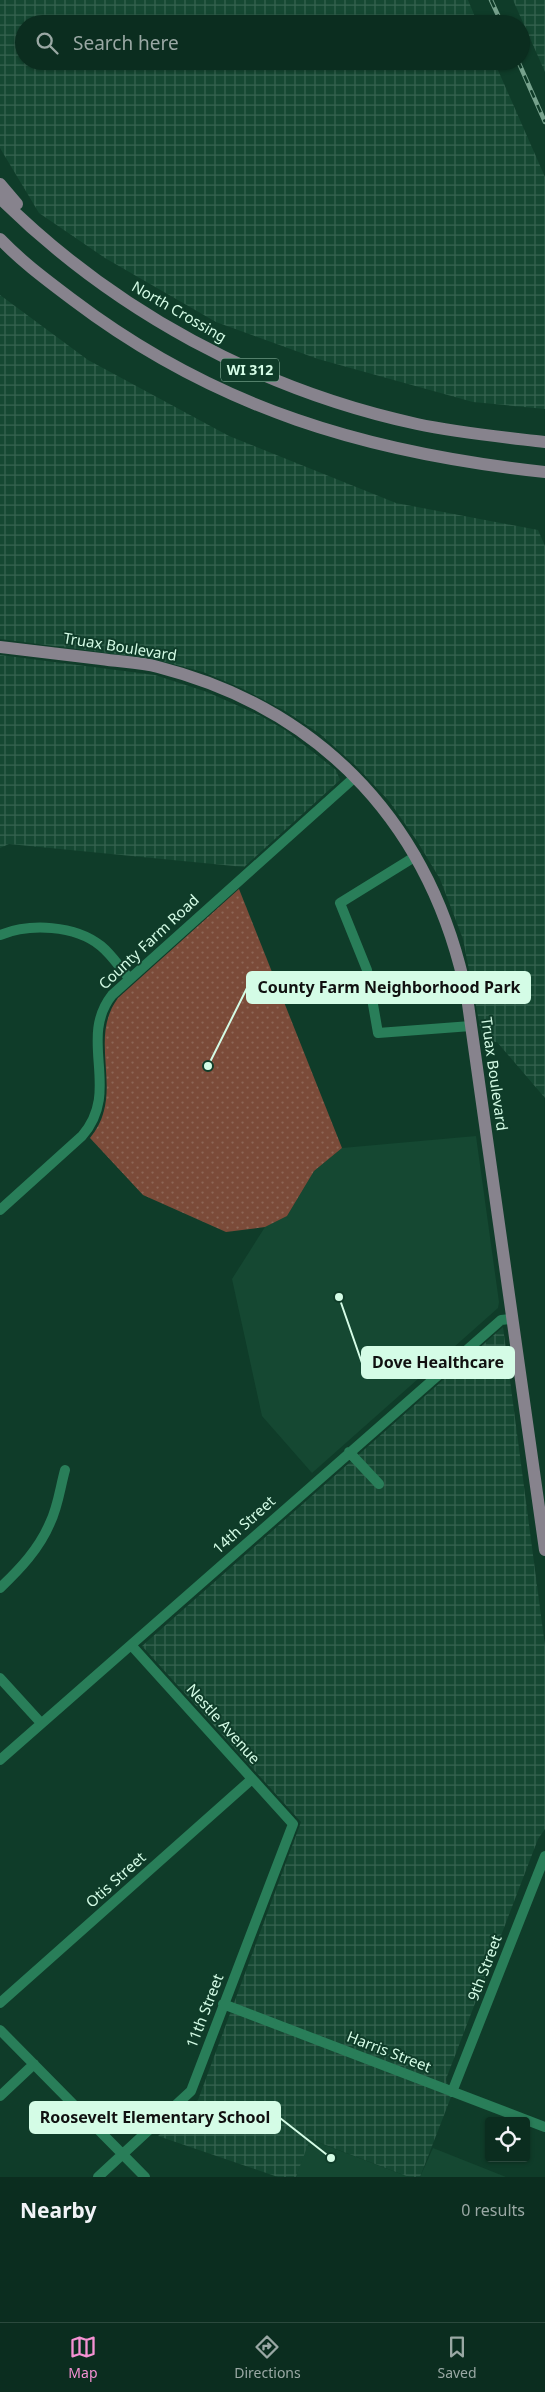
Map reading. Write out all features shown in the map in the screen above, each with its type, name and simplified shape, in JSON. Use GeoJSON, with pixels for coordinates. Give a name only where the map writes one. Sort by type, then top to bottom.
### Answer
{"type":"FeatureCollection","features":[{"type":"Feature","properties":{"kind":"main road"},"geometry":{"type":"LineString","coordinates":[[0,184],[43,229],[60,252]]}},
{"type":"Feature","properties":{"kind":"main road","name":"North Crossing"},"geometry":{"type":"LineString","coordinates":[[0,198],[60,252],[104,287],[204,347],[256,372],[344,404],[409,422],[477,434],[545,442]]}},
{"type":"Feature","properties":{"kind":"main road"},"geometry":{"type":"LineString","coordinates":[[1,241],[77,303],[141,346],[192,375],[244,399],[298,421],[351,438],[463,462],[545,472]]}},
{"type":"Feature","properties":{"kind":"main road","name":"Truax Boulevard"},"geometry":{"type":"LineString","coordinates":[[0,646],[155,666],[213,684],[246,698],[296,727],[355,777],[390,817],[416,856],[442,907],[455,944],[471,1026],[545,1550]]}},
{"type":"Feature","properties":{"kind":"street","name":"County Farm Road"},"geometry":{"type":"LineString","coordinates":[[0,1210],[82,1136],[92,1123],[100,1096],[98,1040],[100,1018],[105,1004],[130,978],[355,777]]}},
{"type":"Feature","properties":{"kind":"street"},"geometry":{"type":"LineString","coordinates":[[416,856],[340,903],[368,970],[378,1034],[471,1026]]}},
{"type":"Feature","properties":{"kind":"street"},"geometry":{"type":"LineString","coordinates":[[0,935],[18,930],[45,929],[84,936],[102,948],[130,978]]}},
{"type":"Feature","properties":{"kind":"street","name":"14th Street"},"geometry":{"type":"LineString","coordinates":[[0,1760],[501,1320],[511,1319]]}},
{"type":"Feature","properties":{"kind":"street"},"geometry":{"type":"LineString","coordinates":[[349,1452],[379,1484]]}},
{"type":"Feature","properties":{"kind":"street"},"geometry":{"type":"LineString","coordinates":[[0,1588],[18,1571],[37,1548],[51,1523],[65,1470]]}},
{"type":"Feature","properties":{"kind":"street","name":"Nestle Avenue"},"geometry":{"type":"LineString","coordinates":[[131,1645],[293,1824]]}},
{"type":"Feature","properties":{"kind":"street"},"geometry":{"type":"LineString","coordinates":[[0,1678],[41,1723]]}},
{"type":"Feature","properties":{"kind":"street","name":"Otis Street"},"geometry":{"type":"LineString","coordinates":[[0,2003],[252,1779]]}},
{"type":"Feature","properties":{"kind":"street","name":"11th Street"},"geometry":{"type":"LineString","coordinates":[[98,2177],[191,2091],[293,1824]]}},
{"type":"Feature","properties":{"kind":"street","name":"9th Street"},"geometry":{"type":"LineString","coordinates":[[452,2092],[545,1856]]}},
{"type":"Feature","properties":{"kind":"street","name":"Harris Street"},"geometry":{"type":"LineString","coordinates":[[223,2004],[545,2127]]}},
{"type":"Feature","properties":{"kind":"street"},"geometry":{"type":"LineString","coordinates":[[0,2030],[145,2177]]}},
{"type":"Feature","properties":{"kind":"street"},"geometry":{"type":"LineString","coordinates":[[0,2096],[34,2064]]}},
{"type":"Feature","properties":{"kind":"shaded area"},"geometry":{"type":"Polygon","coordinates":[[[0,0],[468,0],[474,15],[15,15],[15,70],[498,70],[545,177],[545,409],[473,402],[318,359],[216,322],[105,258],[39,213],[0,148],[0,0]]]}},
{"type":"Feature","properties":{"kind":"shaded area"},"geometry":{"type":"Polygon","coordinates":[[[513,0],[545,0],[545,72],[530,38],[530,15],[520,15],[513,0]]]}},
{"type":"Feature","properties":{"kind":"shaded area"},"geometry":{"type":"Polygon","coordinates":[[[0,295],[88,360],[229,436],[396,503],[538,530],[545,546],[545,1098],[497,1042],[483,1042],[463,939],[440,879],[417,841],[389,801],[356,766],[320,734],[285,711],[241,688],[203,672],[154,659],[0,639],[0,295]]]}},
{"type":"Feature","properties":{"kind":"shaded area"},"geometry":{"type":"Polygon","coordinates":[[[0,655],[155,675],[207,692],[261,716],[285,730],[336,770],[340,780],[244,867],[9,844],[0,848],[0,655]]]}},
{"type":"Feature","properties":{"kind":"shaded area"},"geometry":{"type":"Polygon","coordinates":[[[239,889],[342,1148],[314,1171],[287,1216],[265,1227],[226,1232],[143,1195],[90,1138],[101,1121],[105,1104],[107,1086],[105,1032],[109,1015],[118,998],[239,889]]]}},
{"type":"Feature","properties":{"kind":"shaded area"},"geometry":{"type":"Polygon","coordinates":[[[476,1136],[499,1302],[498,1308],[312,1473],[262,1416],[232,1279],[265,1227],[287,1216],[314,1171],[342,1148],[476,1136]]]}},
{"type":"Feature","properties":{"kind":"shaded area"},"geometry":{"type":"Polygon","coordinates":[[[503,1327],[545,1646],[545,1829],[538,1839],[446,2079],[451,2097],[420,2177],[409,2177],[310,2139],[296,2177],[278,2177],[158,2136],[198,2100],[301,1822],[142,1646],[503,1327]]]}},
{"type":"Feature","properties":{"kind":"shaded area"},"geometry":{"type":"Polygon","coordinates":[[[309,2139],[409,2177],[296,2177],[309,2139]]]}},
{"type":"Feature","properties":{"kind":"shaded area"},"geometry":{"type":"Polygon","coordinates":[[[433,2148],[506,2177],[420,2177],[433,2148]]]}},
{"type":"Feature","properties":{"kind":"railway"},"geometry":{"type":"LineString","coordinates":[[491,0],[498,15]]}},
{"type":"Feature","properties":{"kind":"railway"},"geometry":{"type":"LineString","coordinates":[[522,70],[545,122]]}},
{"type":"Feature","properties":{"kind":"place","name":"County Farm Neighborhood Park"},"geometry":{"type":"Point","coordinates":[208,1066]}},
{"type":"Feature","properties":{"kind":"place","name":"Dove Healthcare"},"geometry":{"type":"Point","coordinates":[339,1297]}},
{"type":"Feature","properties":{"kind":"place","name":"Roosevelt Elementary School"},"geometry":{"type":"Point","coordinates":[331,2158]}}]}
